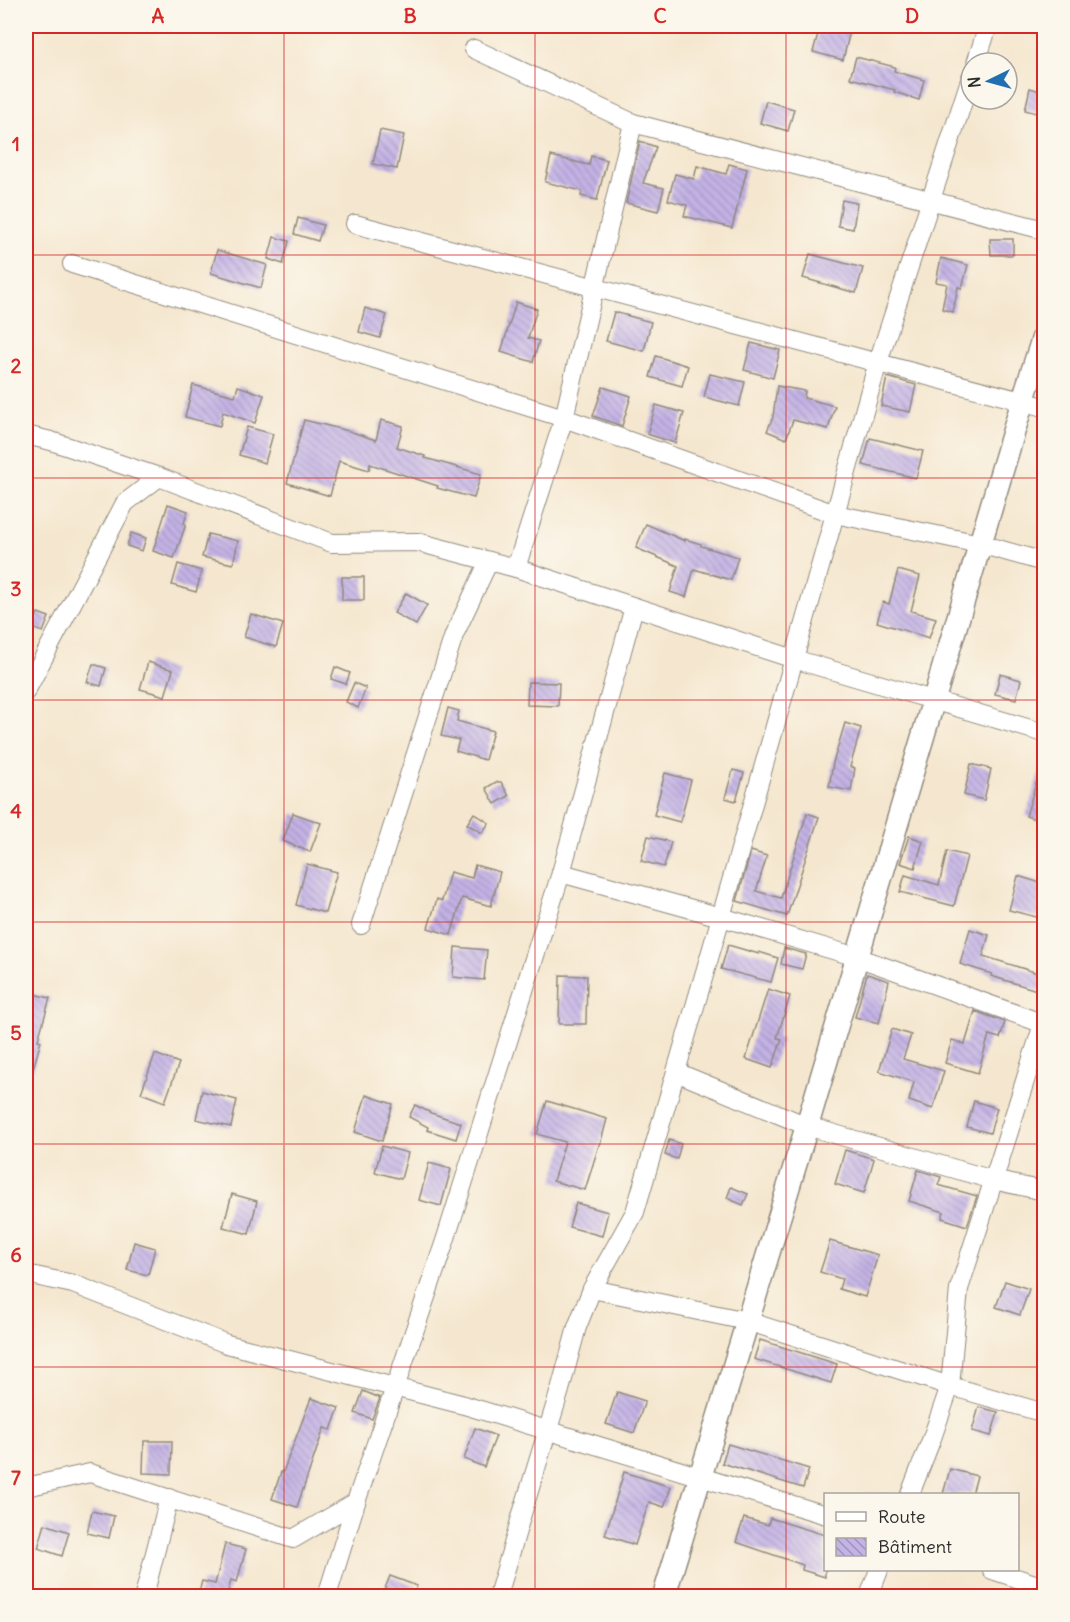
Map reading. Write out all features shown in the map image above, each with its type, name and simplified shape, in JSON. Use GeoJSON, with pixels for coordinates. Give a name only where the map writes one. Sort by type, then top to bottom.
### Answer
{"type":"FeatureCollection","features":[{"type":"Feature","properties":{"kind":"street"},"geometry":{"type":"LineString","coordinates":[[980,51],[988,26]]}},
{"type":"Feature","properties":{"kind":"street"},"geometry":{"type":"LineString","coordinates":[[474,49],[633,123],[1044,230]]}},
{"type":"Feature","properties":{"kind":"street"},"geometry":{"type":"LineString","coordinates":[[498,1596],[560,1390],[576,1327],[592,1289],[635,1212],[878,362],[960,111]]}},
{"type":"Feature","properties":{"kind":"street"},"geometry":{"type":"LineString","coordinates":[[516,568],[564,418],[633,123]]}},
{"type":"Feature","properties":{"kind":"street"},"geometry":{"type":"LineString","coordinates":[[355,224],[1034,404]]}},
{"type":"Feature","properties":{"kind":"street"},"geometry":{"type":"LineString","coordinates":[[72,264],[564,418],[835,514],[980,544],[1044,562]]}},
{"type":"Feature","properties":{"kind":"street"},"geometry":{"type":"LineString","coordinates":[[664,1596],[980,544],[1034,404],[1044,335]]}},
{"type":"Feature","properties":{"kind":"street"},"geometry":{"type":"LineString","coordinates":[[26,435],[51,441],[159,477],[332,543],[417,542],[516,568],[794,659],[1044,733]]}},
{"type":"Feature","properties":{"kind":"street"},"geometry":{"type":"LineString","coordinates":[[26,691],[125,503],[159,477]]}},
{"type":"Feature","properties":{"kind":"street"},"geometry":{"type":"LineString","coordinates":[[361,925],[454,634],[489,561]]}},
{"type":"Feature","properties":{"kind":"street"},"geometry":{"type":"LineString","coordinates":[[327,1596],[356,1502],[445,1241],[561,873],[634,607]]}},
{"type":"Feature","properties":{"kind":"street"},"geometry":{"type":"LineString","coordinates":[[561,873],[857,957],[1044,1023],[959,1289],[950,1386],[910,1493]]}},
{"type":"Feature","properties":{"kind":"street"},"geometry":{"type":"LineString","coordinates":[[676,1072],[807,1126],[993,1180],[1044,1191]]}},
{"type":"Feature","properties":{"kind":"street"},"geometry":{"type":"LineString","coordinates":[[26,1274],[73,1284],[227,1344],[464,1405],[824,1515]]}},
{"type":"Feature","properties":{"kind":"street"},"geometry":{"type":"LineString","coordinates":[[592,1289],[747,1321],[950,1386],[1044,1413]]}},
{"type":"Feature","properties":{"kind":"street"},"geometry":{"type":"LineString","coordinates":[[26,1487],[90,1473],[293,1539],[356,1502]]}},
{"type":"Feature","properties":{"kind":"street"},"geometry":{"type":"LineString","coordinates":[[144,1596],[169,1498]]}},
{"type":"Feature","properties":{"kind":"street"},"geometry":{"type":"LineString","coordinates":[[869,1596],[878,1571]]}},
{"type":"Feature","properties":{"kind":"street"},"geometry":{"type":"LineString","coordinates":[[998,1571],[1044,1587]]}},
{"type":"Feature","properties":{"kind":"building"},"geometry":{"type":"Polygon","coordinates":[[[820,26],[850,31],[843,60],[813,52],[820,26]]]}},
{"type":"Feature","properties":{"kind":"building"},"geometry":{"type":"Polygon","coordinates":[[[856,57],[895,67],[894,71],[924,80],[919,100],[894,92],[895,90],[850,78],[856,57]]]}},
{"type":"Feature","properties":{"kind":"building"},"geometry":{"type":"Polygon","coordinates":[[[1030,88],[1044,92],[1044,115],[1025,110],[1030,88]]]}},
{"type":"Feature","properties":{"kind":"building"},"geometry":{"type":"Polygon","coordinates":[[[766,101],[794,109],[788,131],[760,123],[766,101]]]}},
{"type":"Feature","properties":{"kind":"building"},"geometry":{"type":"Polygon","coordinates":[[[380,130],[404,135],[397,169],[373,164],[380,130]]]}},
{"type":"Feature","properties":{"kind":"building"},"geometry":{"type":"Polygon","coordinates":[[[640,141],[656,147],[643,183],[664,188],[658,211],[626,203],[640,141]]]}},
{"type":"Feature","properties":{"kind":"building"},"geometry":{"type":"Polygon","coordinates":[[[551,156],[589,165],[591,156],[607,160],[597,200],[581,196],[582,191],[545,182],[551,156]]]}},
{"type":"Feature","properties":{"kind":"building"},"geometry":{"type":"Polygon","coordinates":[[[729,164],[747,169],[732,228],[684,216],[687,205],[668,200],[675,174],[694,179],[697,166],[726,174],[729,164]]]}},
{"type":"Feature","properties":{"kind":"building"},"geometry":{"type":"Polygon","coordinates":[[[842,200],[857,203],[853,229],[838,226],[842,200]]]}},
{"type":"Feature","properties":{"kind":"building"},"geometry":{"type":"Polygon","coordinates":[[[298,218],[323,225],[318,241],[294,234],[298,218]]]}},
{"type":"Feature","properties":{"kind":"building"},"geometry":{"type":"Polygon","coordinates":[[[274,237],[289,241],[283,264],[268,259],[274,237]]]}},
{"type":"Feature","properties":{"kind":"building"},"geometry":{"type":"Polygon","coordinates":[[[990,239],[1013,239],[1013,255],[991,255],[990,239]]]}},
{"type":"Feature","properties":{"kind":"building"},"geometry":{"type":"Polygon","coordinates":[[[217,250],[267,265],[261,288],[211,273],[217,250]]]}},
{"type":"Feature","properties":{"kind":"building"},"geometry":{"type":"Polygon","coordinates":[[[810,254],[863,268],[856,293],[803,278],[810,254]]]}},
{"type":"Feature","properties":{"kind":"building"},"geometry":{"type":"Polygon","coordinates":[[[941,258],[968,265],[962,288],[958,287],[953,312],[942,309],[947,284],[936,282],[941,258]]]}},
{"type":"Feature","properties":{"kind":"building"},"geometry":{"type":"Polygon","coordinates":[[[516,302],[537,309],[528,338],[539,341],[533,362],[501,352],[516,302]]]}},
{"type":"Feature","properties":{"kind":"building"},"geometry":{"type":"Polygon","coordinates":[[[365,308],[387,315],[380,338],[359,332],[365,308]]]}},
{"type":"Feature","properties":{"kind":"building"},"geometry":{"type":"Polygon","coordinates":[[[614,312],[651,322],[644,351],[606,341],[614,312]]]}},
{"type":"Feature","properties":{"kind":"building"},"geometry":{"type":"Polygon","coordinates":[[[751,343],[780,350],[773,378],[744,370],[751,343]]]}},
{"type":"Feature","properties":{"kind":"building"},"geometry":{"type":"Polygon","coordinates":[[[656,356],[688,366],[682,386],[650,377],[656,356]]]}},
{"type":"Feature","properties":{"kind":"building"},"geometry":{"type":"Polygon","coordinates":[[[710,374],[745,382],[739,406],[704,397],[710,374]]]}},
{"type":"Feature","properties":{"kind":"building"},"geometry":{"type":"Polygon","coordinates":[[[887,377],[916,385],[910,412],[881,406],[887,377]]]}},
{"type":"Feature","properties":{"kind":"building"},"geometry":{"type":"Polygon","coordinates":[[[193,385],[235,396],[238,386],[264,395],[255,423],[223,412],[220,426],[185,417],[193,385]]]}},
{"type":"Feature","properties":{"kind":"building"},"geometry":{"type":"Polygon","coordinates":[[[777,386],[805,391],[804,398],[835,406],[828,429],[793,420],[786,439],[767,431],[773,417],[777,386]]]}},
{"type":"Feature","properties":{"kind":"building"},"geometry":{"type":"Polygon","coordinates":[[[603,387],[631,396],[622,426],[593,416],[603,387]]]}},
{"type":"Feature","properties":{"kind":"building"},"geometry":{"type":"Polygon","coordinates":[[[656,405],[684,413],[675,443],[647,434],[656,405]]]}},
{"type":"Feature","properties":{"kind":"building"},"geometry":{"type":"Polygon","coordinates":[[[304,420],[376,440],[381,420],[403,426],[397,447],[425,456],[425,458],[481,474],[474,498],[437,488],[438,486],[370,464],[369,470],[339,461],[330,496],[287,483],[304,420]]]}},
{"type":"Feature","properties":{"kind":"building"},"geometry":{"type":"Polygon","coordinates":[[[247,427],[273,434],[265,463],[239,455],[247,427]]]}},
{"type":"Feature","properties":{"kind":"building"},"geometry":{"type":"Polygon","coordinates":[[[870,438],[923,451],[916,478],[863,465],[870,438]]]}},
{"type":"Feature","properties":{"kind":"building"},"geometry":{"type":"Polygon","coordinates":[[[168,504],[188,511],[174,558],[153,551],[168,504]]]}},
{"type":"Feature","properties":{"kind":"building"},"geometry":{"type":"Polygon","coordinates":[[[646,524],[685,541],[685,539],[738,557],[731,580],[694,569],[686,597],[670,592],[678,566],[636,548],[646,524]]]}},
{"type":"Feature","properties":{"kind":"building"},"geometry":{"type":"Polygon","coordinates":[[[131,533],[146,538],[142,551],[127,546],[131,533]]]}},
{"type":"Feature","properties":{"kind":"building"},"geometry":{"type":"Polygon","coordinates":[[[208,534],[238,541],[233,564],[202,557],[208,534]]]}},
{"type":"Feature","properties":{"kind":"building"},"geometry":{"type":"Polygon","coordinates":[[[178,564],[202,571],[196,592],[172,585],[178,564]]]}},
{"type":"Feature","properties":{"kind":"building"},"geometry":{"type":"Polygon","coordinates":[[[898,570],[920,576],[911,611],[936,618],[929,638],[877,622],[883,602],[889,604],[898,570]]]}},
{"type":"Feature","properties":{"kind":"building"},"geometry":{"type":"Polygon","coordinates":[[[342,577],[364,577],[364,600],[342,600],[342,577]]]}},
{"type":"Feature","properties":{"kind":"building"},"geometry":{"type":"Polygon","coordinates":[[[406,593],[427,605],[416,625],[394,613],[406,593]]]}},
{"type":"Feature","properties":{"kind":"building"},"geometry":{"type":"Polygon","coordinates":[[[38,613],[49,617],[43,632],[32,628],[38,613]]]}},
{"type":"Feature","properties":{"kind":"building"},"geometry":{"type":"Polygon","coordinates":[[[251,614],[283,624],[276,647],[244,637],[251,614]]]}},
{"type":"Feature","properties":{"kind":"building"},"geometry":{"type":"Polygon","coordinates":[[[148,662],[173,670],[165,696],[140,689],[148,662]]]}},
{"type":"Feature","properties":{"kind":"building"},"geometry":{"type":"Polygon","coordinates":[[[93,664],[106,668],[101,686],[87,682],[93,664]]]}},
{"type":"Feature","properties":{"kind":"building"},"geometry":{"type":"Polygon","coordinates":[[[335,667],[350,673],[346,684],[331,679],[335,667]]]}},
{"type":"Feature","properties":{"kind":"building"},"geometry":{"type":"Polygon","coordinates":[[[1000,674],[1021,680],[1016,699],[995,694],[1000,674]]]}},
{"type":"Feature","properties":{"kind":"building"},"geometry":{"type":"Polygon","coordinates":[[[528,682],[559,683],[558,706],[527,705],[528,682]]]}},
{"type":"Feature","properties":{"kind":"building"},"geometry":{"type":"Polygon","coordinates":[[[354,683],[366,688],[358,708],[346,702],[354,683]]]}},
{"type":"Feature","properties":{"kind":"building"},"geometry":{"type":"Polygon","coordinates":[[[448,708],[459,711],[457,721],[493,731],[485,760],[456,751],[459,740],[441,736],[448,708]]]}},
{"type":"Feature","properties":{"kind":"building"},"geometry":{"type":"Polygon","coordinates":[[[845,723],[861,728],[850,767],[855,768],[851,791],[829,787],[833,763],[845,723]]]}},
{"type":"Feature","properties":{"kind":"building"},"geometry":{"type":"Polygon","coordinates":[[[971,764],[991,769],[984,800],[964,795],[971,764]]]}},
{"type":"Feature","properties":{"kind":"building"},"geometry":{"type":"Polygon","coordinates":[[[1042,764],[1044,764],[1044,822],[1026,816],[1042,764]]]}},
{"type":"Feature","properties":{"kind":"building"},"geometry":{"type":"Polygon","coordinates":[[[733,770],[744,773],[736,801],[725,798],[733,770]]]}},
{"type":"Feature","properties":{"kind":"building"},"geometry":{"type":"Polygon","coordinates":[[[665,773],[691,780],[680,822],[654,815],[665,773]]]}},
{"type":"Feature","properties":{"kind":"building"},"geometry":{"type":"Polygon","coordinates":[[[496,782],[501,782],[509,796],[495,804],[486,788],[496,782]]]}},
{"type":"Feature","properties":{"kind":"building"},"geometry":{"type":"Polygon","coordinates":[[[293,813],[321,823],[310,852],[283,841],[293,813]]]}},
{"type":"Feature","properties":{"kind":"building"},"geometry":{"type":"Polygon","coordinates":[[[474,813],[489,823],[482,833],[467,824],[474,813]]]}},
{"type":"Feature","properties":{"kind":"building"},"geometry":{"type":"Polygon","coordinates":[[[807,813],[819,817],[787,916],[737,901],[751,851],[767,856],[756,891],[781,898],[807,813]]]}},
{"type":"Feature","properties":{"kind":"building"},"geometry":{"type":"Polygon","coordinates":[[[648,836],[671,842],[664,867],[641,861],[648,836]]]}},
{"type":"Feature","properties":{"kind":"building"},"geometry":{"type":"Polygon","coordinates":[[[909,836],[923,841],[915,868],[900,863],[909,836]]]}},
{"type":"Feature","properties":{"kind":"building"},"geometry":{"type":"Polygon","coordinates":[[[947,851],[967,856],[954,906],[900,892],[905,875],[939,885],[947,851]]]}},
{"type":"Feature","properties":{"kind":"building"},"geometry":{"type":"Polygon","coordinates":[[[307,864],[337,872],[325,913],[296,905],[307,864]]]}},
{"type":"Feature","properties":{"kind":"building"},"geometry":{"type":"Polygon","coordinates":[[[475,865],[500,872],[491,906],[462,898],[451,935],[428,928],[437,899],[442,901],[450,872],[472,878],[475,865]]]}},
{"type":"Feature","properties":{"kind":"building"},"geometry":{"type":"Polygon","coordinates":[[[1018,876],[1044,884],[1044,919],[1009,910],[1018,876]]]}},
{"type":"Feature","properties":{"kind":"building"},"geometry":{"type":"Polygon","coordinates":[[[970,929],[989,935],[983,956],[1044,975],[1040,991],[960,964],[970,929]]]}},
{"type":"Feature","properties":{"kind":"building"},"geometry":{"type":"Polygon","coordinates":[[[728,945],[778,958],[771,982],[721,969],[728,945]]]}},
{"type":"Feature","properties":{"kind":"building"},"geometry":{"type":"Polygon","coordinates":[[[455,947],[487,950],[484,980],[453,977],[455,947]]]}},
{"type":"Feature","properties":{"kind":"building"},"geometry":{"type":"Polygon","coordinates":[[[784,948],[806,954],[802,969],[781,964],[784,948]]]}},
{"type":"Feature","properties":{"kind":"building"},"geometry":{"type":"Polygon","coordinates":[[[867,974],[889,981],[879,1023],[855,1017],[867,974]]]}},
{"type":"Feature","properties":{"kind":"building"},"geometry":{"type":"Polygon","coordinates":[[[560,975],[587,976],[586,1024],[559,1024],[560,975]]]}},
{"type":"Feature","properties":{"kind":"building"},"geometry":{"type":"Polygon","coordinates":[[[768,989],[790,996],[777,1038],[782,1039],[772,1068],[746,1059],[768,989]]]}},
{"type":"Feature","properties":{"kind":"building"},"geometry":{"type":"Polygon","coordinates":[[[26,992],[50,998],[29,1083],[26,1082],[26,992]]]}},
{"type":"Feature","properties":{"kind":"building"},"geometry":{"type":"Polygon","coordinates":[[[975,1011],[1005,1022],[1000,1038],[989,1035],[978,1073],[945,1063],[952,1040],[965,1044],[975,1011]]]}},
{"type":"Feature","properties":{"kind":"building"},"geometry":{"type":"Polygon","coordinates":[[[892,1029],[911,1035],[903,1059],[944,1071],[933,1109],[909,1101],[914,1082],[879,1071],[892,1029]]]}},
{"type":"Feature","properties":{"kind":"building"},"geometry":{"type":"Polygon","coordinates":[[[155,1054],[179,1063],[165,1102],[141,1093],[155,1054]]]}},
{"type":"Feature","properties":{"kind":"building"},"geometry":{"type":"Polygon","coordinates":[[[202,1091],[237,1100],[231,1127],[196,1119],[202,1091]]]}},
{"type":"Feature","properties":{"kind":"building"},"geometry":{"type":"Polygon","coordinates":[[[366,1095],[393,1104],[382,1141],[355,1132],[366,1095]]]}},
{"type":"Feature","properties":{"kind":"building"},"geometry":{"type":"Polygon","coordinates":[[[547,1101],[607,1119],[585,1190],[553,1181],[565,1142],[537,1134],[547,1101]]]}},
{"type":"Feature","properties":{"kind":"building"},"geometry":{"type":"Polygon","coordinates":[[[974,1101],[997,1108],[990,1133],[967,1127],[974,1101]]]}},
{"type":"Feature","properties":{"kind":"building"},"geometry":{"type":"Polygon","coordinates":[[[415,1105],[461,1123],[456,1139],[427,1130],[428,1127],[409,1117],[415,1105]]]}},
{"type":"Feature","properties":{"kind":"building"},"geometry":{"type":"Polygon","coordinates":[[[669,1140],[681,1144],[677,1159],[665,1155],[669,1140]]]}},
{"type":"Feature","properties":{"kind":"building"},"geometry":{"type":"Polygon","coordinates":[[[382,1146],[408,1153],[401,1179],[375,1172],[382,1146]]]}},
{"type":"Feature","properties":{"kind":"building"},"geometry":{"type":"Polygon","coordinates":[[[845,1150],[874,1159],[864,1193],[835,1184],[845,1150]]]}},
{"type":"Feature","properties":{"kind":"building"},"geometry":{"type":"Polygon","coordinates":[[[429,1163],[451,1169],[441,1206],[419,1200],[429,1163]]]}},
{"type":"Feature","properties":{"kind":"building"},"geometry":{"type":"Polygon","coordinates":[[[918,1170],[941,1177],[938,1185],[977,1196],[967,1226],[942,1218],[944,1212],[909,1201],[918,1170]]]}},
{"type":"Feature","properties":{"kind":"building"},"geometry":{"type":"Polygon","coordinates":[[[731,1187],[748,1194],[743,1205],[727,1198],[731,1187]]]}},
{"type":"Feature","properties":{"kind":"building"},"geometry":{"type":"Polygon","coordinates":[[[232,1194],[257,1201],[249,1234],[223,1227],[232,1194]]]}},
{"type":"Feature","properties":{"kind":"building"},"geometry":{"type":"Polygon","coordinates":[[[576,1203],[608,1212],[602,1236],[569,1227],[576,1203]]]}},
{"type":"Feature","properties":{"kind":"building"},"geometry":{"type":"Polygon","coordinates":[[[830,1241],[878,1255],[865,1297],[839,1289],[842,1279],[820,1272],[830,1241]]]}},
{"type":"Feature","properties":{"kind":"building"},"geometry":{"type":"Polygon","coordinates":[[[134,1242],[155,1248],[148,1275],[127,1270],[134,1242]]]}},
{"type":"Feature","properties":{"kind":"building"},"geometry":{"type":"Polygon","coordinates":[[[1005,1281],[1029,1289],[1020,1315],[996,1307],[1005,1281]]]}},
{"type":"Feature","properties":{"kind":"building"},"geometry":{"type":"Polygon","coordinates":[[[760,1340],[837,1364],[831,1383],[754,1359],[760,1340]]]}},
{"type":"Feature","properties":{"kind":"building"},"geometry":{"type":"Polygon","coordinates":[[[363,1391],[380,1398],[372,1419],[355,1413],[363,1391]]]}},
{"type":"Feature","properties":{"kind":"building"},"geometry":{"type":"Polygon","coordinates":[[[617,1392],[645,1401],[634,1433],[606,1424],[617,1392]]]}},
{"type":"Feature","properties":{"kind":"building"},"geometry":{"type":"Polygon","coordinates":[[[311,1398],[339,1408],[331,1430],[324,1428],[297,1507],[272,1499],[311,1398]]]}},
{"type":"Feature","properties":{"kind":"building"},"geometry":{"type":"Polygon","coordinates":[[[979,1407],[998,1412],[991,1436],[972,1431],[979,1407]]]}},
{"type":"Feature","properties":{"kind":"building"},"geometry":{"type":"Polygon","coordinates":[[[475,1428],[496,1436],[484,1467],[464,1459],[475,1428]]]}},
{"type":"Feature","properties":{"kind":"building"},"geometry":{"type":"Polygon","coordinates":[[[144,1441],[172,1441],[171,1474],[143,1473],[144,1441]]]}},
{"type":"Feature","properties":{"kind":"building"},"geometry":{"type":"Polygon","coordinates":[[[728,1444],[809,1469],[803,1488],[722,1463],[728,1444]]]}},
{"type":"Feature","properties":{"kind":"building"},"geometry":{"type":"Polygon","coordinates":[[[950,1469],[977,1476],[972,1493],[943,1493],[950,1469]]]}},
{"type":"Feature","properties":{"kind":"building"},"geometry":{"type":"Polygon","coordinates":[[[624,1472],[671,1487],[664,1507],[649,1502],[635,1545],[605,1535],[624,1472]]]}},
{"type":"Feature","properties":{"kind":"building"},"geometry":{"type":"Polygon","coordinates":[[[92,1511],[114,1516],[109,1538],[87,1533],[92,1511]]]}},
{"type":"Feature","properties":{"kind":"building"},"geometry":{"type":"Polygon","coordinates":[[[744,1518],[768,1525],[770,1518],[824,1535],[825,1577],[802,1570],[803,1565],[736,1542],[744,1518]]]}},
{"type":"Feature","properties":{"kind":"building"},"geometry":{"type":"Polygon","coordinates":[[[45,1524],[69,1532],[62,1556],[38,1548],[45,1524]]]}},
{"type":"Feature","properties":{"kind":"building"},"geometry":{"type":"Polygon","coordinates":[[[225,1544],[246,1549],[237,1582],[231,1580],[227,1596],[198,1596],[202,1581],[215,1584],[225,1544]]]}},
{"type":"Feature","properties":{"kind":"building"},"geometry":{"type":"Polygon","coordinates":[[[390,1576],[417,1586],[413,1596],[382,1596],[390,1576]]]}}]}
